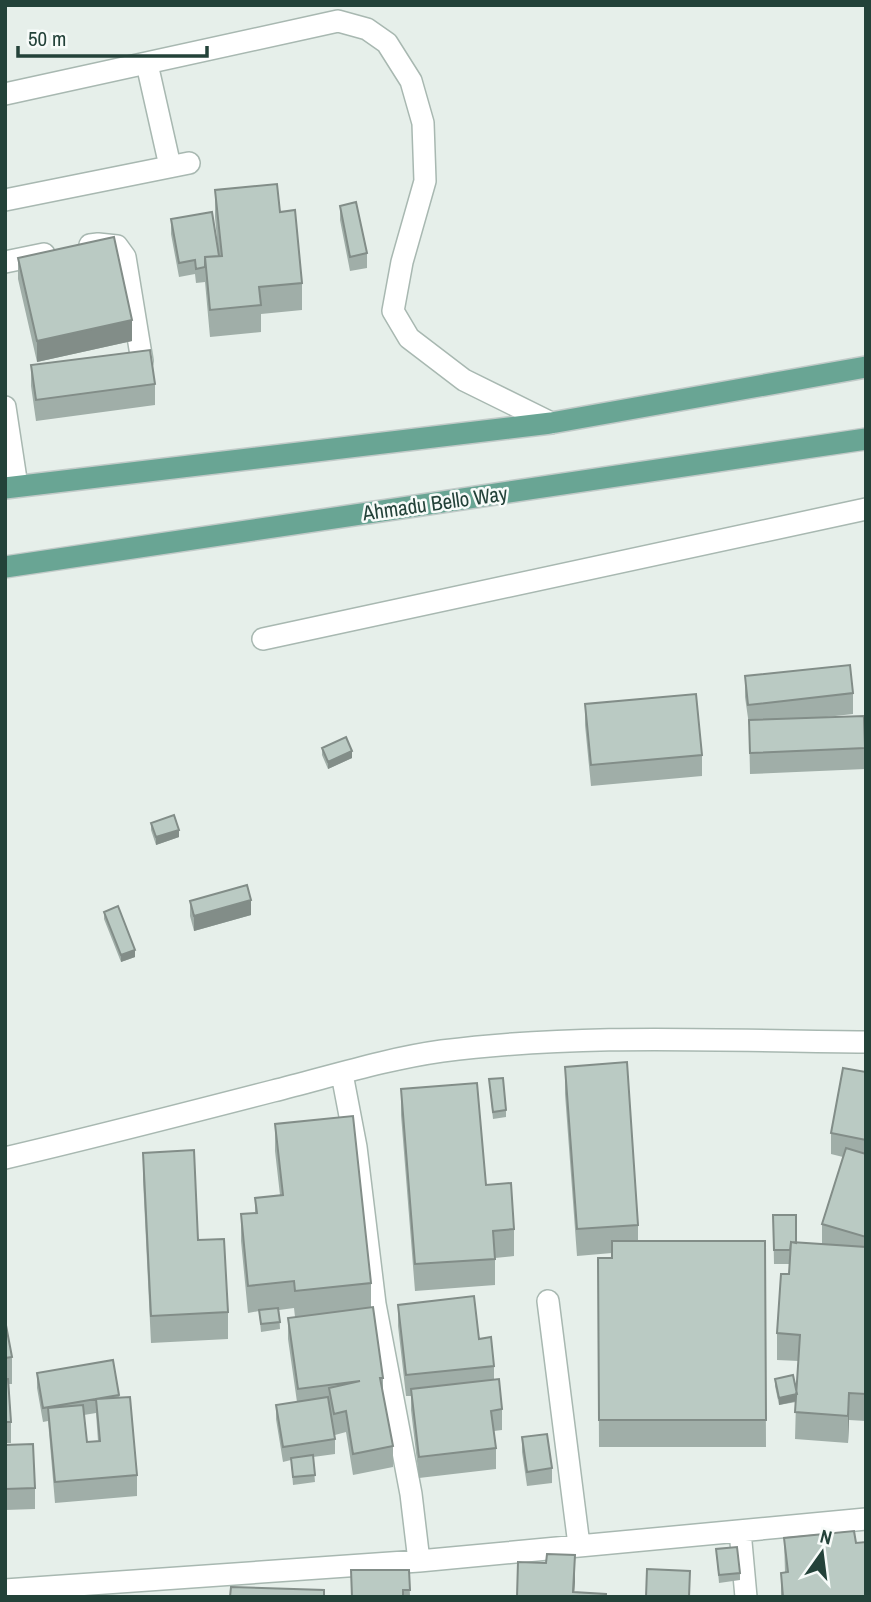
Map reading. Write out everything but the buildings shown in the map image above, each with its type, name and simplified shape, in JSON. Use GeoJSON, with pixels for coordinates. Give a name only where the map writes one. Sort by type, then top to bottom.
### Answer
{"type":"FeatureCollection","features":[{"type":"Feature","properties":{"kind":"main road"},"geometry":{"type":"LineString","coordinates":[[11,487],[551,424],[866,367]]}},
{"type":"Feature","properties":{"kind":"main road","name":"Ahmadu Bello Way"},"geometry":{"type":"LineString","coordinates":[[5,567],[866,439]]}},
{"type":"Feature","properties":{"kind":"street"},"geometry":{"type":"LineString","coordinates":[[5,94],[338,22],[367,29],[387,43],[411,81],[423,123],[425,181],[402,262],[394,311],[409,338],[464,380],[551,424]]}},
{"type":"Feature","properties":{"kind":"street"},"geometry":{"type":"LineString","coordinates":[[5,200],[179,164],[147,64]]}},
{"type":"Feature","properties":{"kind":"street"},"geometry":{"type":"LineString","coordinates":[[5,262],[98,244],[117,246],[125,257],[142,361]]}},
{"type":"Feature","properties":{"kind":"street"},"geometry":{"type":"LineString","coordinates":[[5,407],[11,487]]}},
{"type":"Feature","properties":{"kind":"street"},"geometry":{"type":"LineString","coordinates":[[263,639],[866,509]]}},
{"type":"Feature","properties":{"kind":"street"},"geometry":{"type":"LineString","coordinates":[[5,1158],[390,1060],[443,1051],[551,1041],[866,1042]]}},
{"type":"Feature","properties":{"kind":"street"},"geometry":{"type":"LineString","coordinates":[[342,1073],[359,1171],[375,1304],[411,1494],[419,1561]]}},
{"type":"Feature","properties":{"kind":"street"},"geometry":{"type":"LineString","coordinates":[[548,1301],[579,1545]]}},
{"type":"Feature","properties":{"kind":"street"},"geometry":{"type":"LineString","coordinates":[[5,1590],[204,1586],[419,1561],[866,1519]]}},
{"type":"Feature","properties":{"kind":"street"},"geometry":{"type":"LineString","coordinates":[[740,1531],[746,1597]]}}]}
